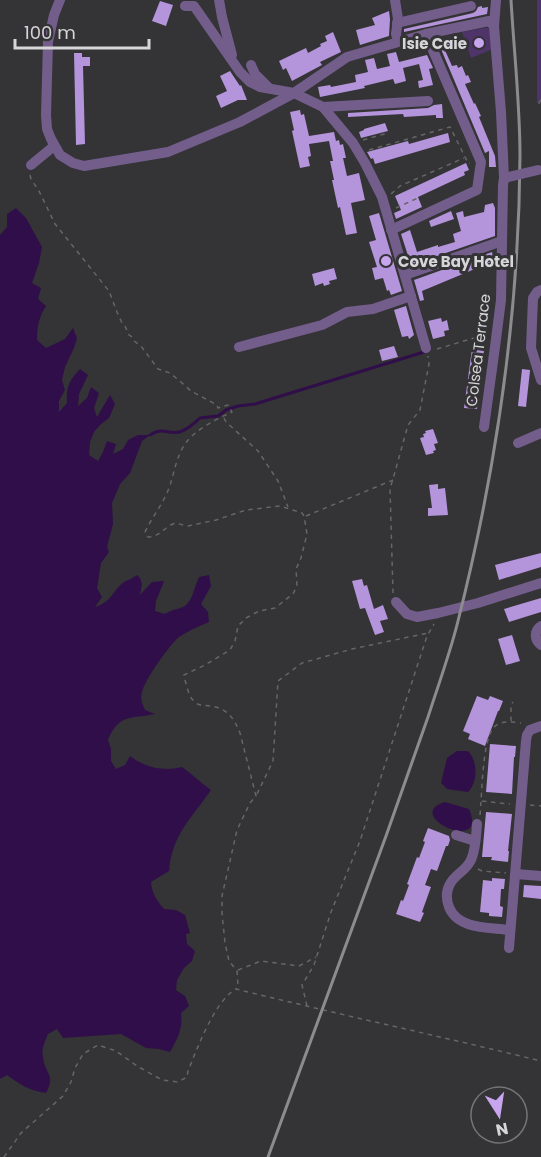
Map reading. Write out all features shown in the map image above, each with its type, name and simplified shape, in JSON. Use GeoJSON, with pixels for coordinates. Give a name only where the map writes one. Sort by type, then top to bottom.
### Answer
{"type":"FeatureCollection","features":[{"type":"Feature","properties":{"kind":"street"},"geometry":{"type":"LineString","coordinates":[[60,0],[48,42],[47,129],[60,154],[73,163],[84,166],[168,152],[240,122],[294,93],[347,57],[426,34],[489,21],[494,26]]}},
{"type":"Feature","properties":{"kind":"street"},"geometry":{"type":"LineString","coordinates":[[219,0],[233,61]]}},
{"type":"Feature","properties":{"kind":"street"},"geometry":{"type":"LineString","coordinates":[[394,0],[398,19],[396,34],[398,41]]}},
{"type":"Feature","properties":{"kind":"street","name":"Colsea Terrace"},"geometry":{"type":"LineString","coordinates":[[484,427],[501,300],[504,178],[498,55],[494,26],[496,0]]}},
{"type":"Feature","properties":{"kind":"street"},"geometry":{"type":"LineString","coordinates":[[185,6],[194,6],[240,72],[250,82],[270,89],[294,93],[323,107],[353,142],[382,197],[426,348]]}},
{"type":"Feature","properties":{"kind":"street"},"geometry":{"type":"LineString","coordinates":[[397,23],[471,6]]}},
{"type":"Feature","properties":{"kind":"street"},"geometry":{"type":"LineString","coordinates":[[392,230],[477,190],[481,164],[426,34]]}},
{"type":"Feature","properties":{"kind":"street"},"geometry":{"type":"LineString","coordinates":[[251,65],[255,74],[270,89]]}},
{"type":"Feature","properties":{"kind":"street"},"geometry":{"type":"LineString","coordinates":[[323,107],[422,98]]}},
{"type":"Feature","properties":{"kind":"street"},"geometry":{"type":"LineString","coordinates":[[31,165],[54,146]]}},
{"type":"Feature","properties":{"kind":"street"},"geometry":{"type":"LineString","coordinates":[[504,178],[539,170]]}},
{"type":"Feature","properties":{"kind":"street"},"geometry":{"type":"LineString","coordinates":[[405,275],[502,241]]}},
{"type":"Feature","properties":{"kind":"street"},"geometry":{"type":"LineString","coordinates":[[541,290],[533,298],[531,348],[541,380]]}},
{"type":"Feature","properties":{"kind":"street"},"geometry":{"type":"LineString","coordinates":[[240,347],[322,325],[347,312],[372,309],[411,296]]}},
{"type":"Feature","properties":{"kind":"street"},"geometry":{"type":"LineString","coordinates":[[519,443],[541,433]]}},
{"type":"Feature","properties":{"kind":"street"},"geometry":{"type":"LineString","coordinates":[[396,602],[407,614],[417,617],[478,603],[541,583]]}},
{"type":"Feature","properties":{"kind":"street"},"geometry":{"type":"LineString","coordinates":[[541,626],[537,631],[536,639],[541,645]]}},
{"type":"Feature","properties":{"kind":"street"},"geometry":{"type":"LineString","coordinates":[[509,948],[526,741],[527,735],[536,728]]}},
{"type":"Feature","properties":{"kind":"street"},"geometry":{"type":"LineString","coordinates":[[477,824],[475,852],[470,864],[453,878],[449,886],[447,892],[449,908],[453,915],[468,924],[510,930]]}},
{"type":"Feature","properties":{"kind":"street"},"geometry":{"type":"LineString","coordinates":[[456,835],[475,841]]}},
{"type":"Feature","properties":{"kind":"street"},"geometry":{"type":"LineString","coordinates":[[516,874],[541,876]]}},
{"type":"Feature","properties":{"kind":"path"},"geometry":{"type":"LineString","coordinates":[[540,100],[541,107]]}},
{"type":"Feature","properties":{"kind":"path"},"geometry":{"type":"LineString","coordinates":[[359,153],[450,127],[468,163],[481,164]]}},
{"type":"Feature","properties":{"kind":"path"},"geometry":{"type":"LineString","coordinates":[[353,142],[388,133]]}},
{"type":"Feature","properties":{"kind":"path"},"geometry":{"type":"LineString","coordinates":[[382,197],[400,186],[465,157]]}},
{"type":"Feature","properties":{"kind":"path"},"geometry":{"type":"LineString","coordinates":[[31,165],[29,172],[31,179],[55,224],[109,291],[122,323],[134,342],[141,346],[158,369],[170,373],[191,391],[217,405],[218,408],[228,405],[232,412],[198,431],[181,449],[167,493],[148,526],[146,535],[156,536],[175,523],[188,526],[258,508],[280,506],[302,513],[304,516],[307,534],[296,569],[297,586],[293,594],[275,608],[259,611],[246,618],[238,626],[235,641],[230,650],[184,675],[186,688],[194,702],[225,710],[236,724],[256,796]]}},
{"type":"Feature","properties":{"kind":"path"},"geometry":{"type":"LineString","coordinates":[[386,212],[420,197]]}},
{"type":"Feature","properties":{"kind":"path"},"geometry":{"type":"LineString","coordinates":[[396,602],[393,597],[390,488],[408,425],[420,410],[429,364],[426,348],[436,349],[484,335],[497,337]]}},
{"type":"Feature","properties":{"kind":"path"},"geometry":{"type":"LineString","coordinates":[[223,417],[258,451],[278,481],[289,509]]}},
{"type":"Feature","properties":{"kind":"path"},"geometry":{"type":"LineString","coordinates":[[304,516],[393,479]]}},
{"type":"Feature","properties":{"kind":"path"},"geometry":{"type":"LineString","coordinates":[[307,1007],[302,985],[317,957],[331,912],[360,841],[429,633],[440,613]]}},
{"type":"Feature","properties":{"kind":"path"},"geometry":{"type":"LineString","coordinates":[[236,989],[237,971],[229,961],[225,944],[222,896],[237,830],[273,761],[278,681],[302,663],[352,649],[429,633]]}},
{"type":"Feature","properties":{"kind":"path"},"geometry":{"type":"LineString","coordinates":[[511,722],[513,702]]}},
{"type":"Feature","properties":{"kind":"path"},"geometry":{"type":"LineString","coordinates":[[477,824],[480,820],[486,746],[494,727],[511,722],[536,728]]}},
{"type":"Feature","properties":{"kind":"path"},"geometry":{"type":"LineString","coordinates":[[470,864],[482,871],[516,874]]}},
{"type":"Feature","properties":{"kind":"path"},"geometry":{"type":"LineString","coordinates":[[237,971],[261,961],[299,966],[317,957]]}},
{"type":"Feature","properties":{"kind":"path"},"geometry":{"type":"LineString","coordinates":[[4,1157],[21,1133],[63,1096],[83,1054],[98,1045],[116,1051],[162,1080],[178,1082],[187,1077],[212,1017],[230,992],[236,989],[541,1061]]}},
{"type":"Feature","properties":{"kind":"shaded area"},"geometry":{"type":"Polygon","coordinates":[[[537,0],[541,0],[541,102],[537,103],[537,0]]]}},
{"type":"Feature","properties":{"kind":"shaded area"},"geometry":{"type":"Polygon","coordinates":[[[484,28],[490,30],[493,49],[471,58],[462,32],[484,28]]]}},
{"type":"Feature","properties":{"kind":"shaded area"},"geometry":{"type":"Polygon","coordinates":[[[16,208],[26,218],[42,247],[32,283],[41,288],[38,299],[46,306],[39,322],[37,340],[46,348],[65,339],[73,328],[77,338],[65,367],[62,380],[65,390],[59,401],[59,412],[67,403],[69,384],[80,369],[88,375],[79,394],[78,406],[87,398],[91,387],[99,393],[94,408],[97,417],[110,395],[115,404],[109,418],[94,432],[89,455],[98,461],[107,441],[116,444],[113,454],[123,449],[128,440],[138,435],[150,435],[142,441],[130,473],[120,484],[112,503],[113,524],[107,547],[109,552],[101,563],[97,588],[102,597],[95,607],[108,599],[124,582],[137,575],[142,584],[140,595],[152,582],[164,581],[156,601],[155,611],[165,614],[186,605],[199,577],[209,575],[211,586],[201,604],[208,612],[209,622],[179,637],[147,680],[141,697],[145,710],[155,714],[122,721],[112,731],[108,740],[111,761],[116,769],[125,765],[130,756],[155,768],[182,767],[211,790],[179,836],[169,871],[151,882],[155,897],[164,909],[176,910],[185,915],[190,933],[186,934],[187,944],[195,951],[192,961],[184,968],[177,980],[176,990],[185,996],[189,1006],[181,1013],[179,1033],[170,1052],[146,1048],[121,1034],[63,1038],[57,1029],[48,1034],[43,1051],[44,1063],[50,1078],[46,1093],[25,1087],[7,1075],[0,1079],[0,235],[7,227],[7,214],[16,208]]]}},
{"type":"Feature","properties":{"kind":"shaded area"},"geometry":{"type":"Polygon","coordinates":[[[457,751],[468,751],[474,760],[476,772],[474,783],[468,792],[447,789],[441,783],[447,758],[457,751]]]}},
{"type":"Feature","properties":{"kind":"shaded area"},"geometry":{"type":"Polygon","coordinates":[[[445,802],[469,809],[472,823],[468,830],[459,831],[448,828],[433,815],[434,808],[445,802]]]}},
{"type":"Feature","properties":{"kind":"building"},"geometry":{"type":"Polygon","coordinates":[[[160,1],[173,5],[166,26],[152,21],[160,1]]]}},
{"type":"Feature","properties":{"kind":"building"},"geometry":{"type":"Polygon","coordinates":[[[482,6],[482,8],[488,7],[487,14],[404,32],[404,29],[473,13],[482,6]]]}},
{"type":"Feature","properties":{"kind":"building"},"geometry":{"type":"Polygon","coordinates":[[[389,11],[389,36],[360,45],[356,30],[375,25],[372,18],[389,11]]]}},
{"type":"Feature","properties":{"kind":"building"},"geometry":{"type":"Polygon","coordinates":[[[333,32],[341,52],[320,62],[322,65],[292,81],[286,68],[283,70],[279,61],[306,48],[308,53],[327,41],[325,36],[333,32]]]}},
{"type":"Feature","properties":{"kind":"building"},"geometry":{"type":"Polygon","coordinates":[[[453,36],[456,43],[444,48],[452,66],[457,65],[458,68],[462,66],[466,76],[468,75],[471,82],[465,84],[481,116],[479,117],[495,156],[496,167],[489,167],[489,151],[485,153],[438,42],[453,36]]]}},
{"type":"Feature","properties":{"kind":"building"},"geometry":{"type":"Polygon","coordinates":[[[396,52],[399,62],[427,55],[433,68],[429,69],[433,85],[419,88],[418,81],[423,80],[419,64],[403,68],[406,81],[395,84],[393,79],[364,86],[365,88],[320,97],[318,87],[356,82],[355,75],[368,72],[365,60],[374,58],[377,69],[390,66],[387,54],[396,52]]]}},
{"type":"Feature","properties":{"kind":"building"},"geometry":{"type":"Polygon","coordinates":[[[74,53],[82,53],[82,57],[90,57],[90,66],[83,66],[85,144],[76,145],[74,53]]]}},
{"type":"Feature","properties":{"kind":"building"},"geometry":{"type":"Polygon","coordinates":[[[230,71],[241,85],[247,100],[238,100],[221,108],[216,96],[227,91],[220,76],[230,71]]]}},
{"type":"Feature","properties":{"kind":"building"},"geometry":{"type":"Polygon","coordinates":[[[442,104],[443,118],[436,118],[436,115],[404,117],[403,114],[348,117],[348,113],[428,108],[442,104]]]}},
{"type":"Feature","properties":{"kind":"building"},"geometry":{"type":"Polygon","coordinates":[[[300,110],[301,115],[304,114],[309,136],[334,132],[336,141],[339,140],[340,145],[343,144],[347,176],[359,173],[365,200],[351,203],[357,233],[346,235],[332,180],[334,180],[330,161],[333,161],[329,141],[309,144],[310,166],[300,168],[290,112],[300,110]]]}},
{"type":"Feature","properties":{"kind":"building"},"geometry":{"type":"Polygon","coordinates":[[[385,123],[388,131],[361,138],[359,132],[385,123]]]}},
{"type":"Feature","properties":{"kind":"building"},"geometry":{"type":"Polygon","coordinates":[[[448,133],[450,142],[375,164],[367,152],[408,141],[409,144],[448,133]]]}},
{"type":"Feature","properties":{"kind":"building"},"geometry":{"type":"Polygon","coordinates":[[[466,163],[469,170],[464,172],[465,175],[418,197],[422,207],[396,219],[394,213],[401,210],[395,196],[466,163]]]}},
{"type":"Feature","properties":{"kind":"building"},"geometry":{"type":"Polygon","coordinates":[[[493,203],[495,236],[411,265],[401,234],[410,230],[417,252],[455,242],[453,234],[461,231],[456,213],[463,211],[464,217],[484,212],[485,205],[493,203]]]}},
{"type":"Feature","properties":{"kind":"building"},"geometry":{"type":"Polygon","coordinates":[[[451,211],[454,219],[431,227],[429,221],[451,211]]]}},
{"type":"Feature","properties":{"kind":"building","name":"Cove Bay Hotel"},"geometry":{"type":"Polygon","coordinates":[[[379,213],[402,291],[391,295],[389,290],[387,291],[383,278],[375,280],[372,268],[377,267],[369,242],[376,240],[369,216],[379,213]]]}},
{"type":"Feature","properties":{"kind":"building"},"geometry":{"type":"Polygon","coordinates":[[[492,252],[494,261],[422,291],[424,300],[420,301],[414,280],[492,252]]]}},
{"type":"Feature","properties":{"kind":"building"},"geometry":{"type":"Polygon","coordinates":[[[334,268],[337,279],[329,281],[330,284],[324,286],[323,283],[315,286],[312,274],[334,268]]]}},
{"type":"Feature","properties":{"kind":"building"},"geometry":{"type":"Polygon","coordinates":[[[406,306],[414,335],[409,339],[408,336],[402,337],[394,310],[406,306]]]}},
{"type":"Feature","properties":{"kind":"building"},"geometry":{"type":"Polygon","coordinates":[[[441,318],[442,322],[447,320],[449,330],[444,331],[445,336],[433,339],[428,321],[441,318]]]}},
{"type":"Feature","properties":{"kind":"building"},"geometry":{"type":"Polygon","coordinates":[[[473,341],[485,342],[477,409],[464,408],[473,341]]]}},
{"type":"Feature","properties":{"kind":"building"},"geometry":{"type":"Polygon","coordinates":[[[394,346],[398,357],[382,361],[379,350],[394,346]]]}},
{"type":"Feature","properties":{"kind":"building"},"geometry":{"type":"Polygon","coordinates":[[[522,369],[530,370],[526,407],[518,406],[522,369]]]}},
{"type":"Feature","properties":{"kind":"building"},"geometry":{"type":"Polygon","coordinates":[[[433,429],[438,443],[434,444],[436,450],[433,451],[434,453],[426,455],[420,438],[424,437],[425,431],[433,429]]]}},
{"type":"Feature","properties":{"kind":"building"},"geometry":{"type":"Polygon","coordinates":[[[438,484],[438,489],[445,488],[448,515],[428,516],[428,508],[432,508],[429,485],[438,484]]]}},
{"type":"Feature","properties":{"kind":"building"},"geometry":{"type":"Polygon","coordinates":[[[541,553],[541,567],[499,580],[495,565],[541,553]]]}},
{"type":"Feature","properties":{"kind":"building"},"geometry":{"type":"Polygon","coordinates":[[[362,579],[364,586],[367,585],[374,609],[383,605],[388,619],[380,621],[384,632],[375,635],[365,608],[360,609],[352,581],[362,579]]]}},
{"type":"Feature","properties":{"kind":"building"},"geometry":{"type":"Polygon","coordinates":[[[541,598],[541,612],[509,622],[504,609],[541,598]]]}},
{"type":"Feature","properties":{"kind":"building"},"geometry":{"type":"Polygon","coordinates":[[[512,635],[520,661],[506,665],[498,639],[512,635]]]}},
{"type":"Feature","properties":{"kind":"building"},"geometry":{"type":"Polygon","coordinates":[[[477,696],[488,700],[490,696],[503,701],[485,746],[468,739],[470,734],[463,731],[477,696]]]}},
{"type":"Feature","properties":{"kind":"building"},"geometry":{"type":"Polygon","coordinates":[[[490,744],[516,746],[512,794],[486,792],[490,744]]]}},
{"type":"Feature","properties":{"kind":"building"},"geometry":{"type":"Polygon","coordinates":[[[486,812],[512,814],[508,862],[491,860],[492,857],[482,857],[486,812]]]}},
{"type":"Feature","properties":{"kind":"building"},"geometry":{"type":"Polygon","coordinates":[[[428,828],[449,836],[450,840],[437,871],[431,869],[425,885],[431,887],[420,922],[396,914],[409,885],[407,884],[417,857],[419,858],[425,842],[423,841],[428,828]]]}},
{"type":"Feature","properties":{"kind":"building"},"geometry":{"type":"Polygon","coordinates":[[[492,878],[505,879],[504,889],[501,889],[502,917],[489,916],[489,913],[480,912],[483,880],[492,881],[492,878]]]}},
{"type":"Feature","properties":{"kind":"building"},"geometry":{"type":"Polygon","coordinates":[[[524,885],[541,886],[541,899],[523,897],[524,885]]]}},
{"type":"Feature","properties":{"kind":"waterway"},"geometry":{"type":"LineString","coordinates":[[150,435],[158,431],[175,433],[200,418],[218,416],[238,406],[255,404],[424,352]]}},
{"type":"Feature","properties":{"kind":"railway"},"geometry":{"type":"LineString","coordinates":[[268,1157],[428,717],[447,660],[471,567],[503,392],[515,274],[519,215],[520,136],[511,0]]}},
{"type":"Feature","properties":{"kind":"place","name":"Isie Caie"},"geometry":{"type":"Point","coordinates":[479,43]}},
{"type":"Feature","properties":{"kind":"place","name":"Cove Bay Hotel"},"geometry":{"type":"Point","coordinates":[386,261]}}]}
